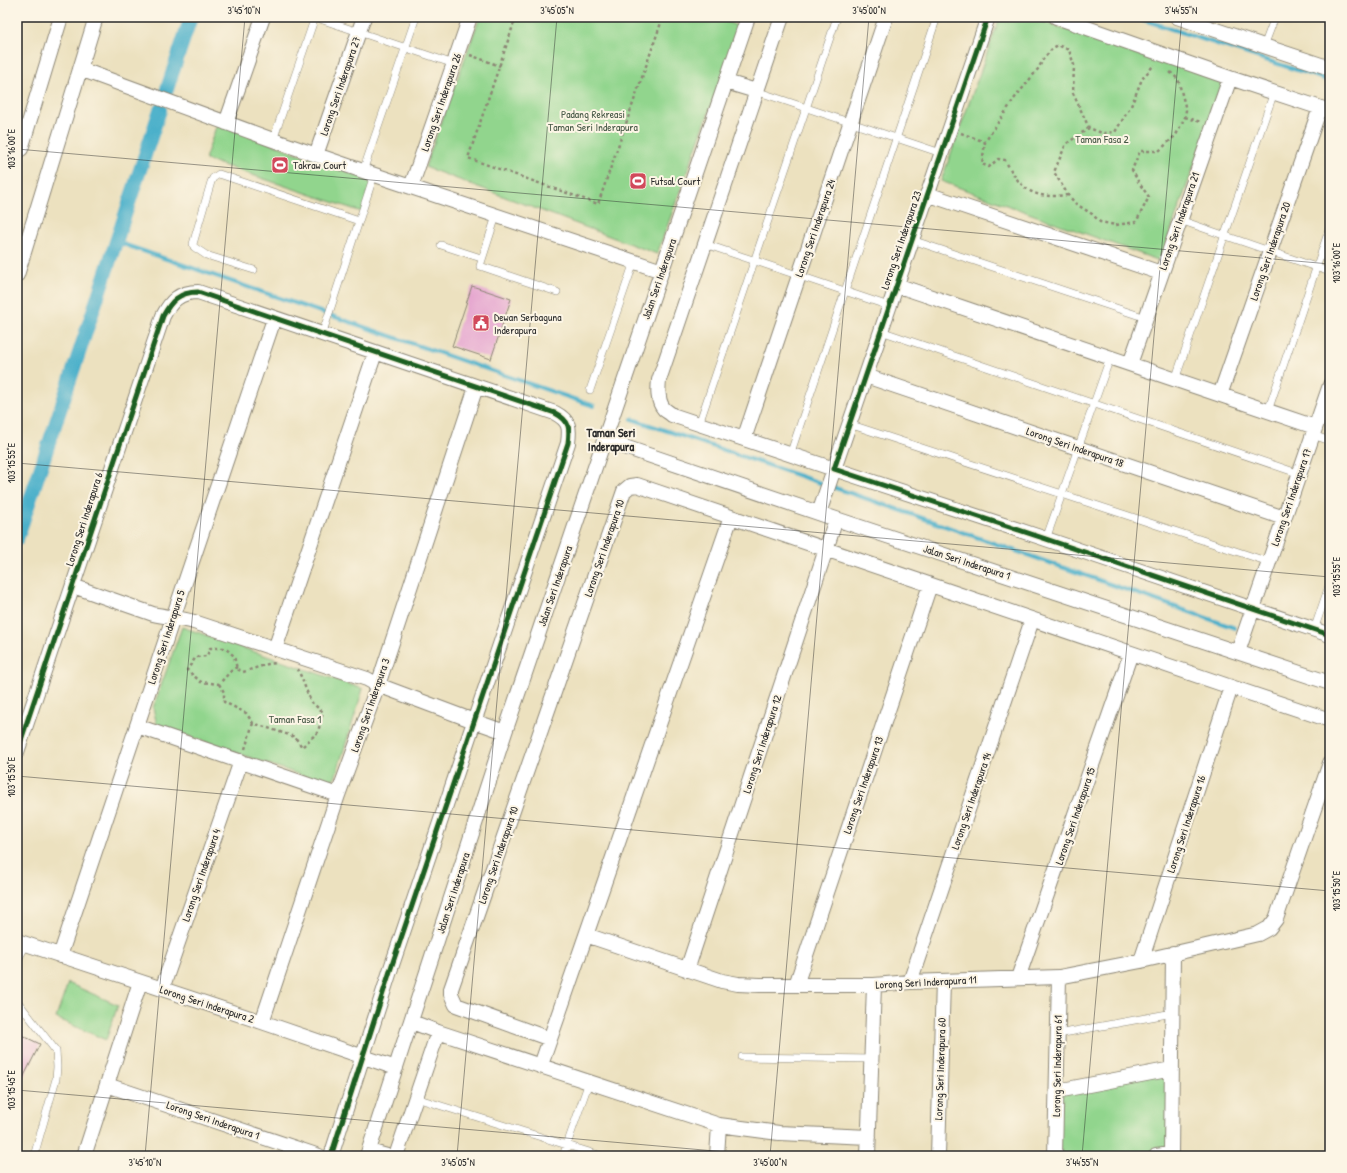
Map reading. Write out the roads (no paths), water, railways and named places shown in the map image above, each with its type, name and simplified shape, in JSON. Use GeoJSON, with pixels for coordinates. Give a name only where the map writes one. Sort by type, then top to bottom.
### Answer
{"type":"FeatureCollection","features":[{"type":"Feature","properties":{"kind":"street"},"geometry":{"type":"LineString","coordinates":[[19,149],[61,17]]}},
{"type":"Feature","properties":{"kind":"street"},"geometry":{"type":"LineString","coordinates":[[17,275],[96,17]]}},
{"type":"Feature","properties":{"kind":"street"},"geometry":{"type":"LineString","coordinates":[[226,123],[263,17]]}},
{"type":"Feature","properties":{"kind":"street","name":"Lorong Seri Inderapura 27"},"geometry":{"type":"LineString","coordinates":[[316,155],[364,17]]}},
{"type":"Feature","properties":{"kind":"street","name":"Lorong Seri Inderapura 26"},"geometry":{"type":"LineString","coordinates":[[411,187],[470,17]]}},
{"type":"Feature","properties":{"kind":"street","name":"Jalan Seri Inderapura"},"geometry":{"type":"LineString","coordinates":[[368,1153],[412,1022],[505,732],[748,17]]}},
{"type":"Feature","properties":{"kind":"street"},"geometry":{"type":"LineString","coordinates":[[782,17],[659,380],[658,391],[660,401],[664,409],[672,415],[790,455],[832,474],[1046,539],[1330,635]]}},
{"type":"Feature","properties":{"kind":"street","name":"Lorong Seri Inderapura 24"},"geometry":{"type":"LineString","coordinates":[[744,439],[886,17]]}},
{"type":"Feature","properties":{"kind":"street","name":"Lorong Seri Inderapura 23"},"geometry":{"type":"LineString","coordinates":[[822,506],[988,17]]}},
{"type":"Feature","properties":{"kind":"street"},"geometry":{"type":"LineString","coordinates":[[1056,17],[1325,110]]}},
{"type":"Feature","properties":{"kind":"street"},"geometry":{"type":"LineString","coordinates":[[1177,17],[1330,68]]}},
{"type":"Feature","properties":{"kind":"street"},"geometry":{"type":"LineString","coordinates":[[80,69],[316,155],[662,271]]}},
{"type":"Feature","properties":{"kind":"street","name":"Lorong Seri Inderapura 21"},"geometry":{"type":"LineString","coordinates":[[1130,364],[1230,78]]}},
{"type":"Feature","properties":{"kind":"street"},"geometry":{"type":"LineString","coordinates":[[726,82],[756,92]]}},
{"type":"Feature","properties":{"kind":"street","name":"Lorong Seri Inderapura 20"},"geometry":{"type":"LineString","coordinates":[[1220,395],[1270,251],[1325,110]]}},
{"type":"Feature","properties":{"kind":"street"},"geometry":{"type":"LineString","coordinates":[[927,194],[1161,273]]}},
{"type":"Feature","properties":{"kind":"street"},"geometry":{"type":"LineString","coordinates":[[896,285],[1268,411],[1314,431]]}},
{"type":"Feature","properties":{"kind":"street","name":"Lorong Seri Inderapura 6"},"geometry":{"type":"LineString","coordinates":[[17,752],[163,316],[169,305],[178,297],[188,292],[198,292],[274,319]]}},
{"type":"Feature","properties":{"kind":"street"},"geometry":{"type":"LineString","coordinates":[[274,319],[324,331],[375,353],[555,413],[563,417],[568,424],[569,433],[568,443],[390,968],[331,1156]]}},
{"type":"Feature","properties":{"kind":"street","name":"Lorong Seri Inderapura 5"},"geometry":{"type":"LineString","coordinates":[[60,956],[172,618],[274,319]]}},
{"type":"Feature","properties":{"kind":"street"},"geometry":{"type":"LineString","coordinates":[[275,649],[375,353]]}},
{"type":"Feature","properties":{"kind":"street","name":"Lorong Seri Inderapura 18"},"geometry":{"type":"LineString","coordinates":[[866,376],[1284,518]]}},
{"type":"Feature","properties":{"kind":"street","name":"Lorong Seri Inderapura 17"},"geometry":{"type":"LineString","coordinates":[[1238,652],[1330,385]]}},
{"type":"Feature","properties":{"kind":"street","name":"Lorong Seri Inderapura 3"},"geometry":{"type":"LineString","coordinates":[[262,1022],[338,795],[378,685],[476,386]]}},
{"type":"Feature","properties":{"kind":"street","name":"Jalan Seri Inderapura 1"},"geometry":{"type":"LineString","coordinates":[[604,440],[822,506],[836,519],[1330,683]]}},
{"type":"Feature","properties":{"kind":"street","name":"Lorong Seri Inderapura 10"},"geometry":{"type":"LineString","coordinates":[[550,1039],[456,1005],[453,1000],[451,989],[624,491],[630,486],[637,485],[731,517]]}},
{"type":"Feature","properties":{"kind":"street"},"geometry":{"type":"LineString","coordinates":[[540,1065],[731,517],[1231,688],[1330,720]]}},
{"type":"Feature","properties":{"kind":"street","name":"Lorong Seri Inderapura 12"},"geometry":{"type":"LineString","coordinates":[[687,970],[836,519]]}},
{"type":"Feature","properties":{"kind":"street","name":"Lorong Seri Inderapura 13"},"geometry":{"type":"LineString","coordinates":[[796,985],[930,585]]}},
{"type":"Feature","properties":{"kind":"street"},"geometry":{"type":"LineString","coordinates":[[72,586],[153,614],[172,618],[182,618],[367,680],[505,732]]}},
{"type":"Feature","properties":{"kind":"street","name":"Lorong Seri Inderapura 14"},"geometry":{"type":"LineString","coordinates":[[910,982],[1032,620]]}},
{"type":"Feature","properties":{"kind":"street","name":"Lorong Seri Inderapura 15"},"geometry":{"type":"LineString","coordinates":[[1018,978],[1131,653]]}},
{"type":"Feature","properties":{"kind":"street","name":"Lorong Seri Inderapura 16"},"geometry":{"type":"LineString","coordinates":[[1141,961],[1231,688]]}},
{"type":"Feature","properties":{"kind":"street"},"geometry":{"type":"LineString","coordinates":[[137,726],[338,795]]}},
{"type":"Feature","properties":{"kind":"street","name":"Lorong Seri Inderapura 4"},"geometry":{"type":"LineString","coordinates":[[162,989],[241,762]]}},
{"type":"Feature","properties":{"kind":"street","name":"Lorong Seri Inderapura 11"},"geometry":{"type":"LineString","coordinates":[[586,935],[687,970],[722,981],[738,984],[874,985],[910,982],[1059,977],[1141,961],[1258,934],[1269,928],[1276,919],[1330,763]]}},
{"type":"Feature","properties":{"kind":"street","name":"Lorong Seri Inderapura 2"},"geometry":{"type":"LineString","coordinates":[[21,943],[262,1022],[396,1068]]}},
{"type":"Feature","properties":{"kind":"street"},"geometry":{"type":"LineString","coordinates":[[1156,1156],[1171,1155],[1173,1013],[1172,953]]}},
{"type":"Feature","properties":{"kind":"street","name":"Lorong Seri Inderapura 61"},"geometry":{"type":"LineString","coordinates":[[1055,1156],[1059,977]]}},
{"type":"Feature","properties":{"kind":"street","name":"Lorong Seri Inderapura 60"},"geometry":{"type":"LineString","coordinates":[[938,1156],[943,981]]}},
{"type":"Feature","properties":{"kind":"street"},"geometry":{"type":"LineString","coordinates":[[84,1156],[140,982]]}},
{"type":"Feature","properties":{"kind":"street"},"geometry":{"type":"LineString","coordinates":[[868,1156],[874,985]]}},
{"type":"Feature","properties":{"kind":"street"},"geometry":{"type":"LineString","coordinates":[[412,1022],[718,1125],[779,1133],[869,1137]]}},
{"type":"Feature","properties":{"kind":"street"},"geometry":{"type":"LineString","coordinates":[[396,1156],[438,1032]]}},
{"type":"Feature","properties":{"kind":"street"},"geometry":{"type":"LineString","coordinates":[[1057,1091],[1172,1069]]}},
{"type":"Feature","properties":{"kind":"street","name":"Lorong Seri Inderapura 1"},"geometry":{"type":"LineString","coordinates":[[107,1085],[319,1156]]}},
{"type":"Feature","properties":{"kind":"street"},"geometry":{"type":"LineString","coordinates":[[717,1156],[718,1125]]}},
{"type":"Feature","properties":{"kind":"street"},"geometry":{"type":"LineString","coordinates":[[368,1153],[387,1156]]}},
{"type":"Feature","properties":{"kind":"lane"},"geometry":{"type":"LineString","coordinates":[[273,140],[315,17],[405,48],[456,58]]}},
{"type":"Feature","properties":{"kind":"lane"},"geometry":{"type":"LineString","coordinates":[[324,331],[359,221],[368,173],[405,48],[416,17]]}},
{"type":"Feature","properties":{"kind":"lane"},"geometry":{"type":"LineString","coordinates":[[699,424],[837,17]]}},
{"type":"Feature","properties":{"kind":"lane"},"geometry":{"type":"LineString","coordinates":[[790,455],[844,291],[938,17]]}},
{"type":"Feature","properties":{"kind":"lane"},"geometry":{"type":"LineString","coordinates":[[1264,46],[1275,17]]}},
{"type":"Feature","properties":{"kind":"lane"},"geometry":{"type":"LineString","coordinates":[[756,92],[941,153]]}},
{"type":"Feature","properties":{"kind":"lane"},"geometry":{"type":"LineString","coordinates":[[1175,380],[1274,92]]}},
{"type":"Feature","properties":{"kind":"lane"},"geometry":{"type":"LineString","coordinates":[[254,270],[206,255],[194,247],[193,244],[211,182],[215,176],[219,174],[359,221]]}},
{"type":"Feature","properties":{"kind":"lane"},"geometry":{"type":"LineString","coordinates":[[496,216],[480,266],[557,292]]}},
{"type":"Feature","properties":{"kind":"lane"},"geometry":{"type":"LineString","coordinates":[[1180,220],[1330,272]]}},
{"type":"Feature","properties":{"kind":"lane"},"geometry":{"type":"LineString","coordinates":[[1268,411],[1330,227]]}},
{"type":"Feature","properties":{"kind":"lane"},"geometry":{"type":"LineString","coordinates":[[912,240],[1146,318]]}},
{"type":"Feature","properties":{"kind":"lane"},"geometry":{"type":"LineString","coordinates":[[705,244],[889,306]]}},
{"type":"Feature","properties":{"kind":"lane"},"geometry":{"type":"LineString","coordinates":[[441,245],[482,258]]}},
{"type":"Feature","properties":{"kind":"lane"},"geometry":{"type":"LineString","coordinates":[[590,390],[634,262]]}},
{"type":"Feature","properties":{"kind":"lane"},"geometry":{"type":"LineString","coordinates":[[881,330],[1300,474]]}},
{"type":"Feature","properties":{"kind":"lane"},"geometry":{"type":"LineString","coordinates":[[1046,539],[1110,358]]}},
{"type":"Feature","properties":{"kind":"lane"},"geometry":{"type":"LineString","coordinates":[[849,424],[1269,562]]}},
{"type":"Feature","properties":{"kind":"lane"},"geometry":{"type":"LineString","coordinates":[[1314,431],[1330,440]]}},
{"type":"Feature","properties":{"kind":"lane"},"geometry":{"type":"LineString","coordinates":[[1314,630],[1330,583]]}},
{"type":"Feature","properties":{"kind":"lane"},"geometry":{"type":"LineString","coordinates":[[17,961],[21,943]]}},
{"type":"Feature","properties":{"kind":"lane"},"geometry":{"type":"LineString","coordinates":[[17,1001],[56,1051],[57,1058],[56,1079],[34,1156]]}},
{"type":"Feature","properties":{"kind":"lane"},"geometry":{"type":"LineString","coordinates":[[1058,1034],[1173,1013]]}},
{"type":"Feature","properties":{"kind":"lane"},"geometry":{"type":"LineString","coordinates":[[742,1057],[872,1059]]}},
{"type":"Feature","properties":{"kind":"lane"},"geometry":{"type":"LineString","coordinates":[[563,1156],[589,1082]]}},
{"type":"Feature","properties":{"kind":"lane"},"geometry":{"type":"LineString","coordinates":[[416,1098],[602,1156]]}},
{"type":"Feature","properties":{"kind":"waterway"},"geometry":{"type":"LineString","coordinates":[[167,89],[191,17]]}},
{"type":"Feature","properties":{"kind":"waterway"},"geometry":{"type":"LineString","coordinates":[[1135,17],[1330,81]]}},
{"type":"Feature","properties":{"kind":"waterway"},"geometry":{"type":"LineString","coordinates":[[17,539],[160,110]]}},
{"type":"Feature","properties":{"kind":"waterway"},"geometry":{"type":"LineString","coordinates":[[117,242],[594,406]]}},
{"type":"Feature","properties":{"kind":"waterway"},"geometry":{"type":"LineString","coordinates":[[632,419],[891,507],[1235,628]]}},
{"type":"Feature","properties":{"kind":"place","name":"Takraw Court"},"geometry":{"type":"Point","coordinates":[280,165]}},
{"type":"Feature","properties":{"kind":"place","name":"Futsal Court"},"geometry":{"type":"Point","coordinates":[638,181]}},
{"type":"Feature","properties":{"kind":"place","name":"Dewan Serbaguna Inderapura"},"geometry":{"type":"Point","coordinates":[481,323]}},
{"type":"Feature","properties":{"kind":"district","name":"Taman Seri Inderapura"},"geometry":{"type":"Point","coordinates":[611,439]}},
{"type":"Feature","properties":{"kind":"park label","name":"Padang Rekreasi Taman Seri Inderapura"},"geometry":{"type":"Point","coordinates":[593,120]}},
{"type":"Feature","properties":{"kind":"park label","name":"Taman Fasa 2"},"geometry":{"type":"Point","coordinates":[1102,139]}},
{"type":"Feature","properties":{"kind":"park label","name":"Taman Fasa 1"},"geometry":{"type":"Point","coordinates":[295,719]}}]}
